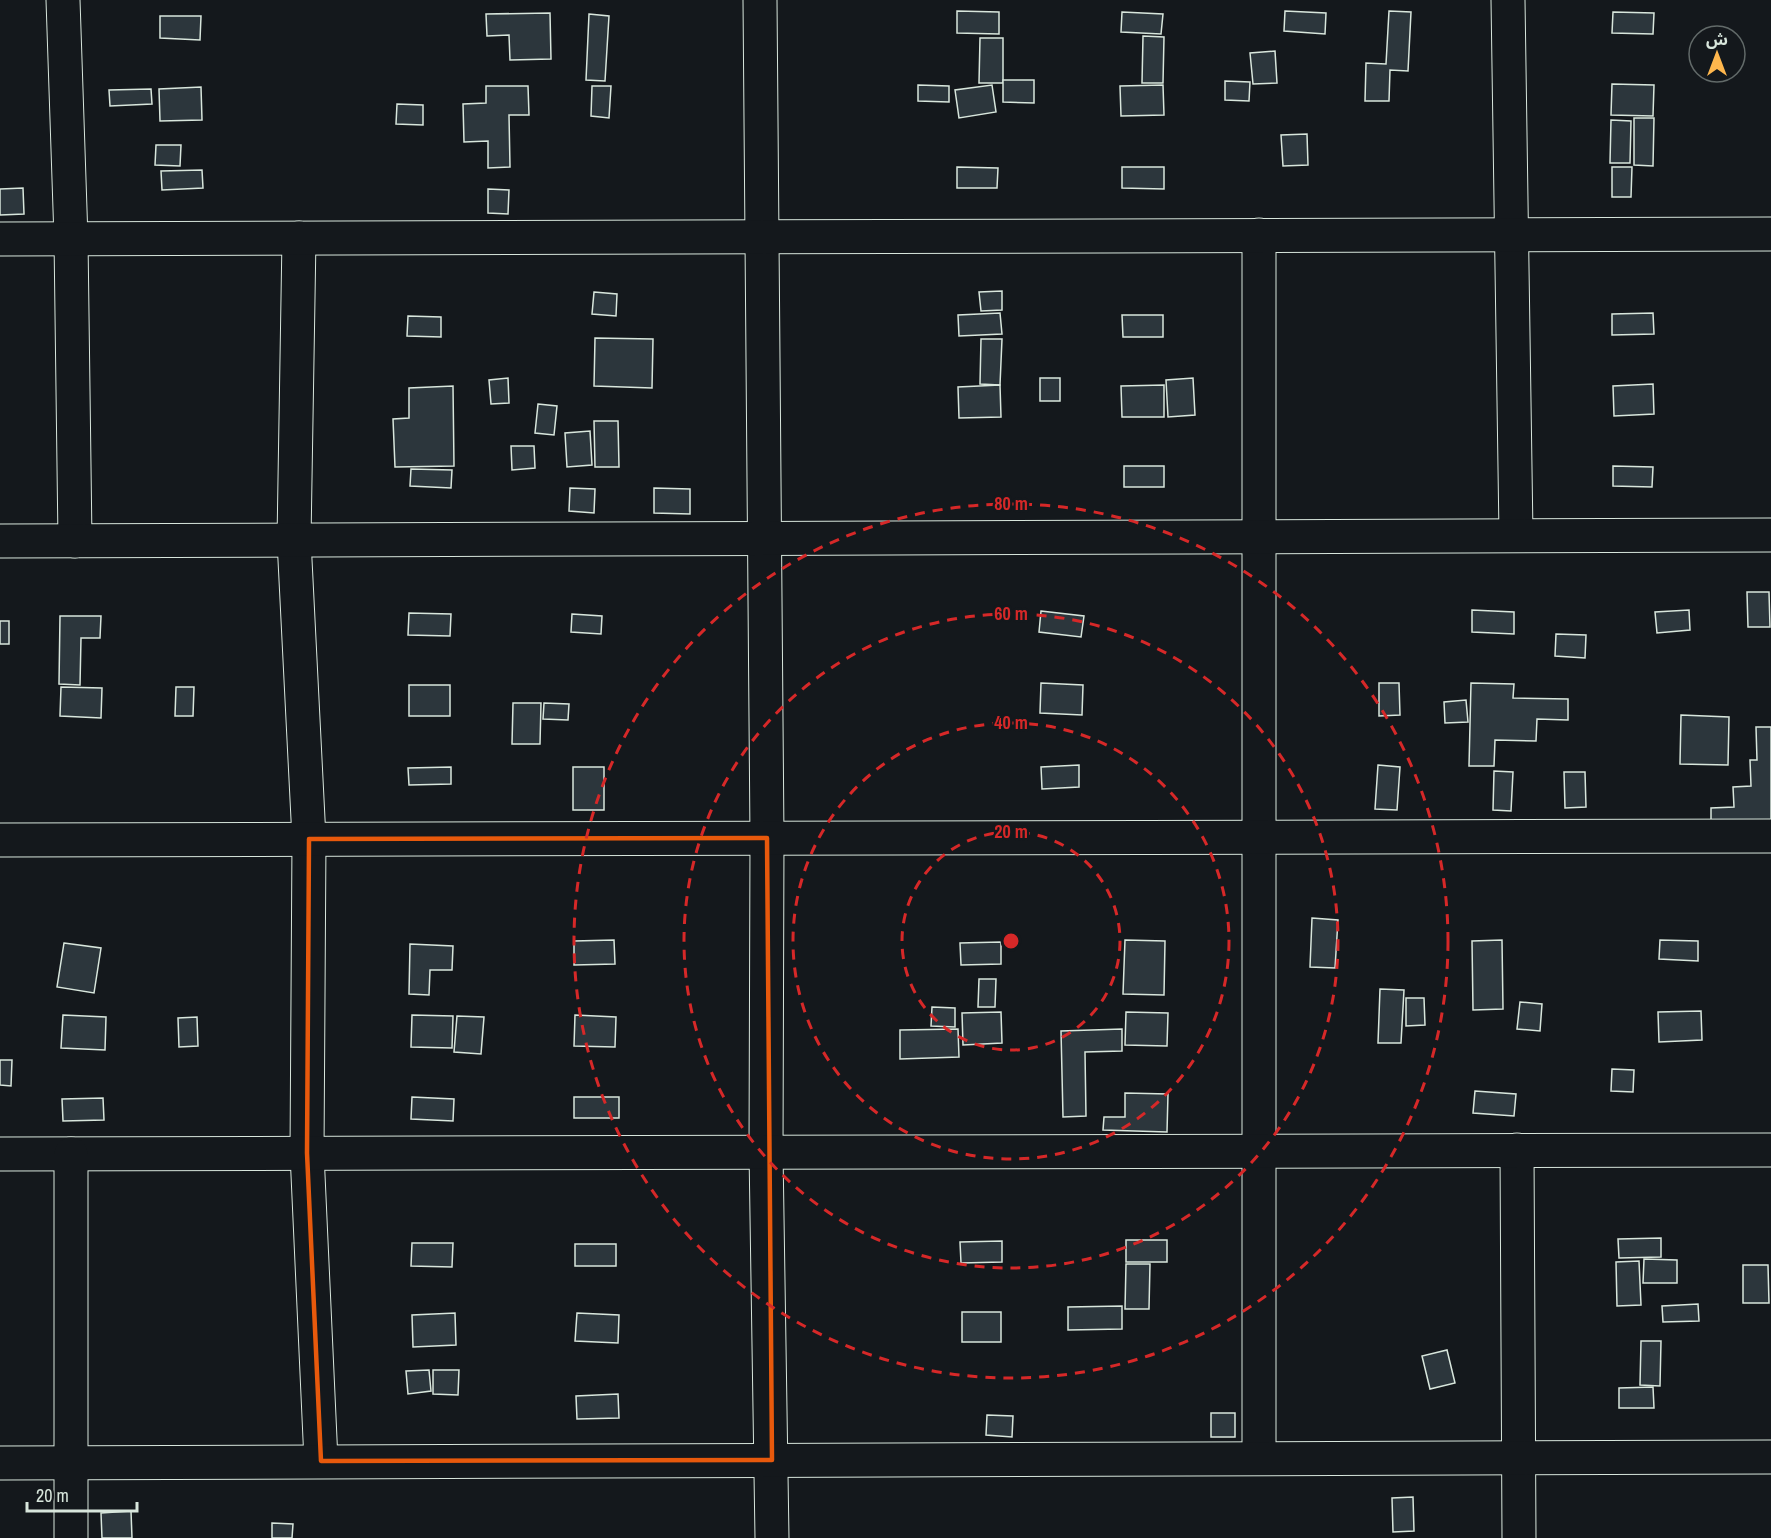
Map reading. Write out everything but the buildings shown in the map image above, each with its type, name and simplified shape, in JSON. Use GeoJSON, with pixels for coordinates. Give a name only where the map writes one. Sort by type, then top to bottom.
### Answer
{"type":"FeatureCollection","features":[{"type":"Feature","properties":{"kind":"street"},"geometry":{"type":"LineString","coordinates":[[63,0],[71,239],[75,541]]}},
{"type":"Feature","properties":{"kind":"street"},"geometry":{"type":"LineString","coordinates":[[760,0],[767,838],[766,1152],[772,1538]]}},
{"type":"Feature","properties":{"kind":"street"},"geometry":{"type":"LineString","coordinates":[[1508,0],[1516,535]]}},
{"type":"Feature","properties":{"kind":"street"},"geometry":{"type":"LineString","coordinates":[[0,239],[1771,234]]}},
{"type":"Feature","properties":{"kind":"street"},"geometry":{"type":"LineString","coordinates":[[1259,235],[1259,1458]]}},
{"type":"Feature","properties":{"kind":"street"},"geometry":{"type":"LineString","coordinates":[[299,238],[294,540],[309,839],[307,1153],[321,1461]]}},
{"type":"Feature","properties":{"kind":"street"},"geometry":{"type":"LineString","coordinates":[[0,541],[1771,536]]}},
{"type":"Feature","properties":{"kind":"street"},"geometry":{"type":"LineString","coordinates":[[0,840],[1771,836]]}},
{"type":"Feature","properties":{"kind":"street"},"geometry":{"type":"LineString","coordinates":[[1517,1150],[1519,1538]]}},
{"type":"Feature","properties":{"kind":"street"},"geometry":{"type":"LineString","coordinates":[[0,1154],[1771,1150]]}},
{"type":"Feature","properties":{"kind":"street"},"geometry":{"type":"LineString","coordinates":[[71,1154],[71,1538]]}},
{"type":"Feature","properties":{"kind":"street"},"geometry":{"type":"LineString","coordinates":[[0,1463],[1771,1457]]}},
{"type":"Feature","properties":{"kind":"highlighted area"},"geometry":{"type":"Polygon","coordinates":[[[767,838],[772,1460],[321,1461],[307,1153],[309,839],[767,838]]]}}]}
